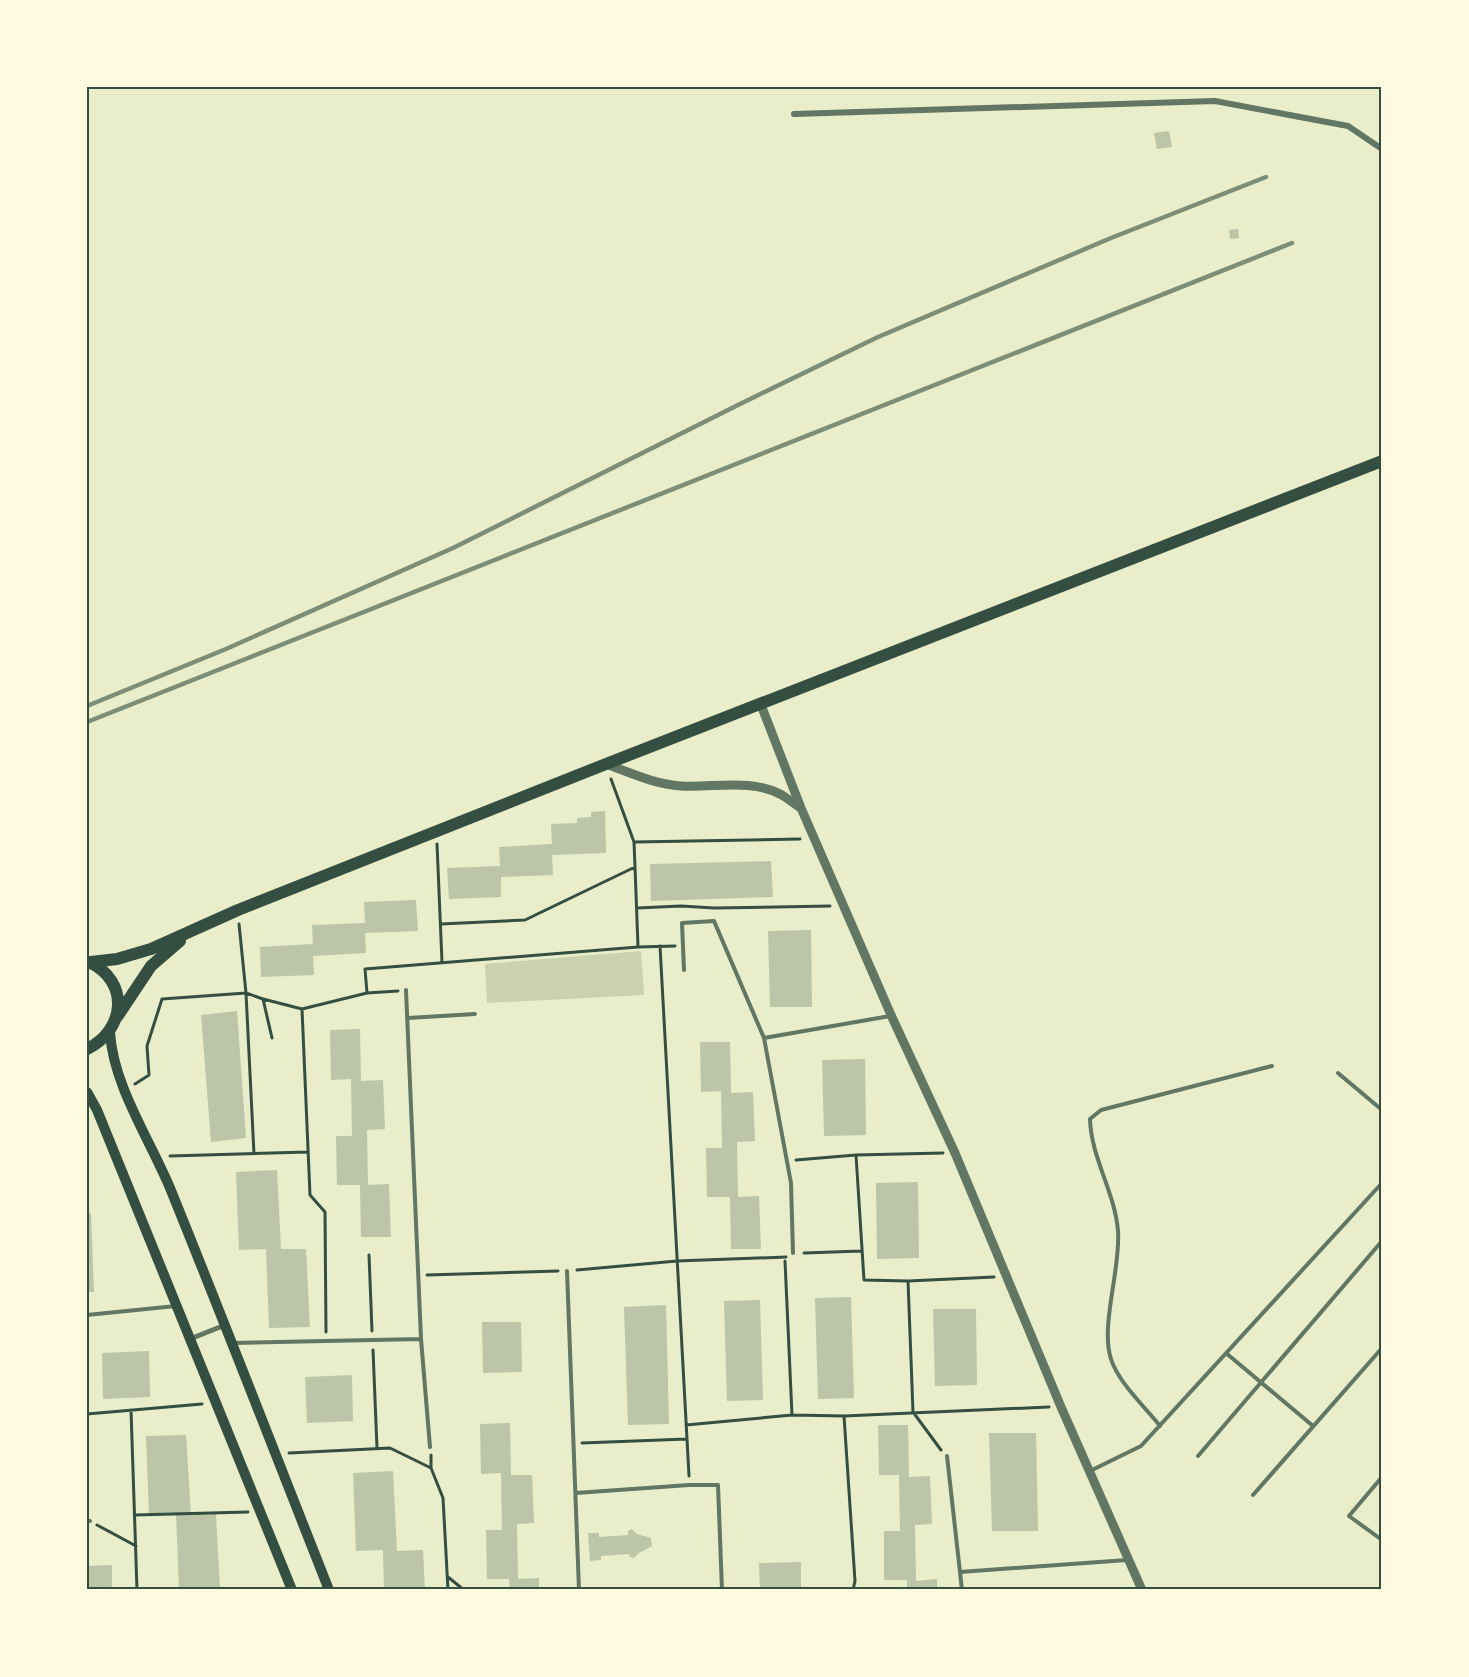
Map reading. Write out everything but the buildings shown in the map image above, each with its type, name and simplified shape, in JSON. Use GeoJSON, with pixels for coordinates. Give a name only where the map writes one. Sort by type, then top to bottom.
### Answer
{"type":"FeatureCollection","features":[{"type":"Feature","properties":{"kind":"highway"},"geometry":{"type":"LineString","coordinates":[[89,962],[134,955],[238,910],[606,764],[1382,461]]}},
{"type":"Feature","properties":{"kind":"highway"},"geometry":{"type":"LineString","coordinates":[[87,1049],[99,1043],[110,1032],[117,1017],[151,966],[193,931]]}},
{"type":"Feature","properties":{"kind":"highway"},"geometry":{"type":"LineString","coordinates":[[89,962],[104,972],[114,985],[118,1001],[117,1017]]}},
{"type":"Feature","properties":{"kind":"main road"},"geometry":{"type":"LineString","coordinates":[[110,1032],[111,1052],[124,1090],[157,1156],[329,1590]]}},
{"type":"Feature","properties":{"kind":"main road"},"geometry":{"type":"LineString","coordinates":[[87,1092],[97,1110],[292,1590]]}},
{"type":"Feature","properties":{"kind":"street"},"geometry":{"type":"LineString","coordinates":[[794,114],[1215,101],[1348,126],[1382,149]]}},
{"type":"Feature","properties":{"kind":"street"},"geometry":{"type":"LineString","coordinates":[[761,705],[801,808],[891,1015],[955,1153],[1061,1407],[1142,1590]]}},
{"type":"Feature","properties":{"kind":"street"},"geometry":{"type":"LineString","coordinates":[[606,764],[655,782],[682,786],[725,784],[762,787],[782,795],[801,808]]}},
{"type":"Feature","properties":{"kind":"street"},"geometry":{"type":"LineString","coordinates":[[190,1339],[225,1325]]}},
{"type":"Feature","properties":{"kind":"lane"},"geometry":{"type":"LineString","coordinates":[[684,970],[682,923],[714,921],[764,1038],[791,1183],[793,1253]]}},
{"type":"Feature","properties":{"kind":"lane"},"geometry":{"type":"LineString","coordinates":[[406,990],[422,1339],[430,1447]]}},
{"type":"Feature","properties":{"kind":"lane"},"geometry":{"type":"LineString","coordinates":[[408,1018],[475,1014]]}},
{"type":"Feature","properties":{"kind":"lane"},"geometry":{"type":"LineString","coordinates":[[764,1038],[891,1015]]}},
{"type":"Feature","properties":{"kind":"lane"},"geometry":{"type":"LineString","coordinates":[[1160,1426],[1121,1378],[1111,1359],[1108,1335],[1118,1230],[1090,1133],[1090,1119],[1101,1110],[1272,1066]]}},
{"type":"Feature","properties":{"kind":"lane"},"geometry":{"type":"LineString","coordinates":[[1338,1072],[1382,1110]]}},
{"type":"Feature","properties":{"kind":"lane"},"geometry":{"type":"LineString","coordinates":[[1090,1471],[1141,1446],[1382,1183]]}},
{"type":"Feature","properties":{"kind":"lane"},"geometry":{"type":"LineString","coordinates":[[1198,1455],[1382,1241]]}},
{"type":"Feature","properties":{"kind":"lane"},"geometry":{"type":"LineString","coordinates":[[567,1271],[579,1590]]}},
{"type":"Feature","properties":{"kind":"lane"},"geometry":{"type":"LineString","coordinates":[[87,1314],[177,1306]]}},
{"type":"Feature","properties":{"kind":"lane"},"geometry":{"type":"LineString","coordinates":[[232,1343],[326,1343],[422,1339]]}},
{"type":"Feature","properties":{"kind":"lane"},"geometry":{"type":"LineString","coordinates":[[1253,1495],[1382,1348]]}},
{"type":"Feature","properties":{"kind":"lane"},"geometry":{"type":"LineString","coordinates":[[1226,1353],[1313,1426]]}},
{"type":"Feature","properties":{"kind":"lane"},"geometry":{"type":"LineString","coordinates":[[946,1456],[962,1590]]}},
{"type":"Feature","properties":{"kind":"lane"},"geometry":{"type":"LineString","coordinates":[[1382,1477],[1348,1516],[1382,1540]]}},
{"type":"Feature","properties":{"kind":"lane"},"geometry":{"type":"LineString","coordinates":[[576,1493],[718,1485],[722,1590]]}},
{"type":"Feature","properties":{"kind":"lane"},"geometry":{"type":"LineString","coordinates":[[960,1572],[1129,1560]]}},
{"type":"Feature","properties":{"kind":"path"},"geometry":{"type":"LineString","coordinates":[[606,764],[634,842],[638,947]]}},
{"type":"Feature","properties":{"kind":"path"},"geometry":{"type":"LineString","coordinates":[[436,832],[442,963]]}},
{"type":"Feature","properties":{"kind":"path"},"geometry":{"type":"LineString","coordinates":[[634,842],[814,838]]}},
{"type":"Feature","properties":{"kind":"path"},"geometry":{"type":"LineString","coordinates":[[441,924],[525,920],[635,867]]}},
{"type":"Feature","properties":{"kind":"path"},"geometry":{"type":"LineString","coordinates":[[637,909],[681,906],[714,908],[844,906]]}},
{"type":"Feature","properties":{"kind":"path"},"geometry":{"type":"LineString","coordinates":[[238,910],[246,993],[254,1154]]}},
{"type":"Feature","properties":{"kind":"path"},"geometry":{"type":"LineString","coordinates":[[660,946],[689,1485]]}},
{"type":"Feature","properties":{"kind":"path"},"geometry":{"type":"LineString","coordinates":[[368,993],[365,969],[638,947],[682,946]]}},
{"type":"Feature","properties":{"kind":"path"},"geometry":{"type":"LineString","coordinates":[[124,1090],[148,1075],[147,1046],[152,1024],[162,999],[246,993],[302,1009],[368,993],[406,990]]}},
{"type":"Feature","properties":{"kind":"path"},"geometry":{"type":"LineString","coordinates":[[263,999],[272,1038]]}},
{"type":"Feature","properties":{"kind":"path"},"geometry":{"type":"LineString","coordinates":[[302,1009],[310,1195],[325,1212],[326,1343]]}},
{"type":"Feature","properties":{"kind":"path"},"geometry":{"type":"LineString","coordinates":[[157,1156],[308,1152]]}},
{"type":"Feature","properties":{"kind":"path"},"geometry":{"type":"LineString","coordinates":[[786,1160],[856,1155],[955,1153]]}},
{"type":"Feature","properties":{"kind":"path"},"geometry":{"type":"LineString","coordinates":[[856,1155],[864,1280],[908,1281],[1006,1277]]}},
{"type":"Feature","properties":{"kind":"path"},"geometry":{"type":"LineString","coordinates":[[419,1276],[567,1271],[677,1261],[785,1257],[793,1253],[861,1251]]}},
{"type":"Feature","properties":{"kind":"path"},"geometry":{"type":"LineString","coordinates":[[785,1257],[792,1415]]}},
{"type":"Feature","properties":{"kind":"path"},"geometry":{"type":"LineString","coordinates":[[908,1281],[913,1412],[946,1456]]}},
{"type":"Feature","properties":{"kind":"path"},"geometry":{"type":"LineString","coordinates":[[87,1414],[216,1403]]}},
{"type":"Feature","properties":{"kind":"path"},"geometry":{"type":"LineString","coordinates":[[686,1425],[792,1415],[844,1416],[1061,1407]]}},
{"type":"Feature","properties":{"kind":"path"},"geometry":{"type":"LineString","coordinates":[[131,1410],[137,1590]]}},
{"type":"Feature","properties":{"kind":"path"},"geometry":{"type":"LineString","coordinates":[[844,1416],[855,1581],[853,1590]]}},
{"type":"Feature","properties":{"kind":"path"},"geometry":{"type":"LineString","coordinates":[[573,1443],[687,1439]]}},
{"type":"Feature","properties":{"kind":"path"},"geometry":{"type":"LineString","coordinates":[[275,1454],[390,1448],[431,1468],[443,1498],[448,1590]]}},
{"type":"Feature","properties":{"kind":"path"},"geometry":{"type":"LineString","coordinates":[[135,1515],[261,1512]]}},
{"type":"Feature","properties":{"kind":"path"},"geometry":{"type":"LineString","coordinates":[[89,1521],[136,1546]]}},
{"type":"Feature","properties":{"kind":"path"},"geometry":{"type":"LineString","coordinates":[[448,1578],[464,1590]]}},
{"type":"Feature","properties":{"kind":"green space"},"geometry":{"type":"Polygon","coordinates":[[[641,951],[644,995],[487,1003],[485,964],[641,951]]]}},
{"type":"Feature","properties":{"kind":"railway"},"geometry":{"type":"LineString","coordinates":[[87,706],[226,649],[453,548],[878,337],[1111,238],[1266,177]]}},
{"type":"Feature","properties":{"kind":"railway"},"geometry":{"type":"LineString","coordinates":[[87,722],[1292,243]]}}]}
